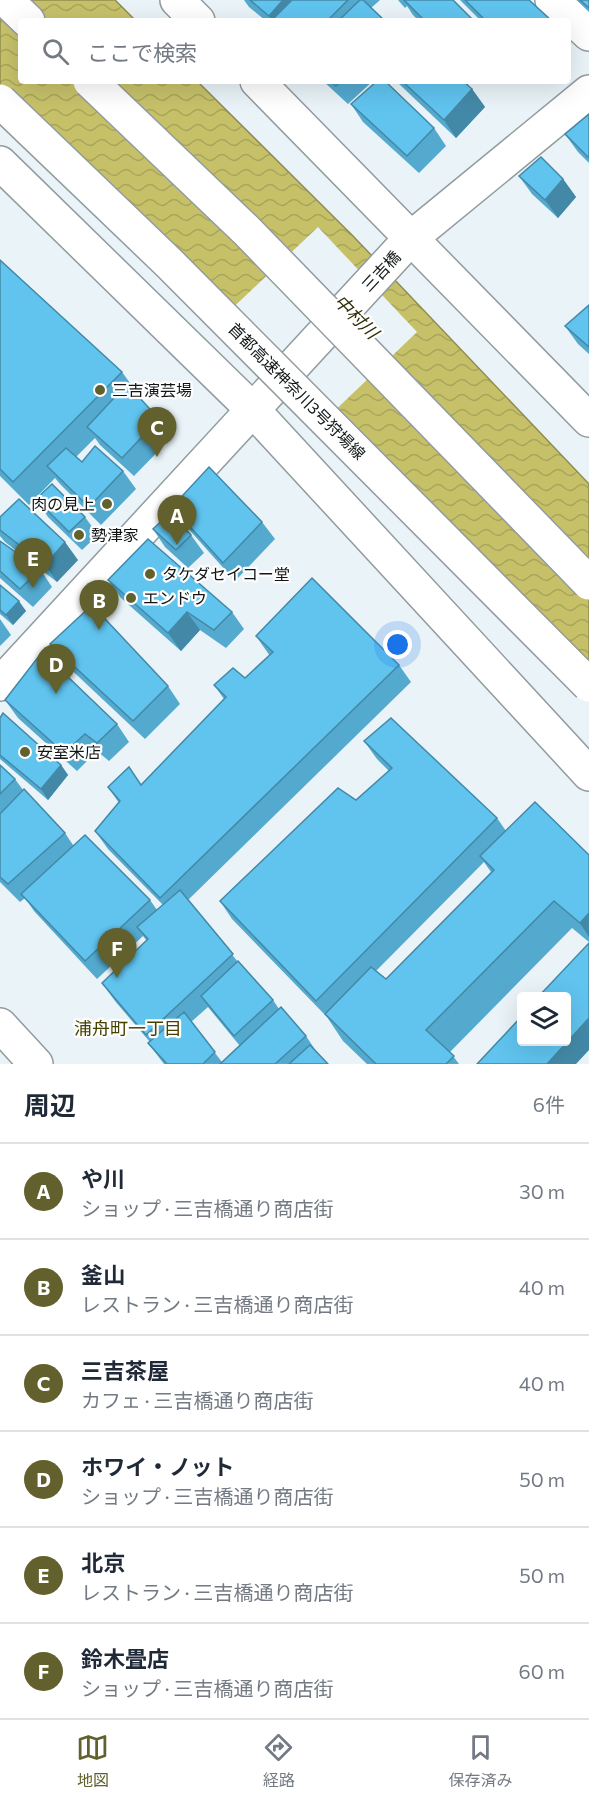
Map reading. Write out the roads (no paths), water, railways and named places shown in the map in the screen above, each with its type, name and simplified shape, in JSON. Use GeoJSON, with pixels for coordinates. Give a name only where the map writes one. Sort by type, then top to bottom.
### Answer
{"type":"FeatureCollection","features":[{"type":"Feature","properties":{"kind":"main road"},"geometry":{"type":"LineString","coordinates":[[6,0],[25,18]]}},
{"type":"Feature","properties":{"kind":"main road"},"geometry":{"type":"LineString","coordinates":[[177,0],[195,18]]}},
{"type":"Feature","properties":{"kind":"main road"},"geometry":{"type":"LineString","coordinates":[[552,0],[589,34]]}},
{"type":"Feature","properties":{"kind":"main road"},"geometry":{"type":"LineString","coordinates":[[93,84],[247,231],[589,583]]}},
{"type":"Feature","properties":{"kind":"main road"},"geometry":{"type":"LineString","coordinates":[[260,84],[589,420]]}},
{"type":"Feature","properties":{"kind":"main road","name":"三吉橋"},"geometry":{"type":"LineString","coordinates":[[0,684],[411,238],[589,92]]}},
{"type":"Feature","properties":{"kind":"main road","name":"首都高速神奈川3号狩場線"},"geometry":{"type":"LineString","coordinates":[[0,101],[170,264],[589,685]]}},
{"type":"Feature","properties":{"kind":"main road"},"geometry":{"type":"LineString","coordinates":[[0,162],[252,409],[589,774]]}},
{"type":"Feature","properties":{"kind":"main road"},"geometry":{"type":"LineString","coordinates":[[0,1024],[36,1064]]}},
{"type":"Feature","properties":{"kind":"water","name":"中村川"},"geometry":{"type":"Polygon","coordinates":[[[0,0],[115,0],[133,18],[18,18],[18,84],[200,84],[353,236],[589,484],[589,679],[0,101],[0,0]]]}},
{"type":"Feature","properties":{"kind":"place","name":"三吉演芸場"},"geometry":{"type":"Point","coordinates":[100,390]}},
{"type":"Feature","properties":{"kind":"place","name":"三吉茶屋"},"geometry":{"type":"Point","coordinates":[157,457]}},
{"type":"Feature","properties":{"kind":"place","name":"肉の見上"},"geometry":{"type":"Point","coordinates":[107,504]}},
{"type":"Feature","properties":{"kind":"place","name":"勢津家"},"geometry":{"type":"Point","coordinates":[79,535]}},
{"type":"Feature","properties":{"kind":"place","name":"や川"},"geometry":{"type":"Point","coordinates":[177,545]}},
{"type":"Feature","properties":{"kind":"place","name":"タケダセイコー堂"},"geometry":{"type":"Point","coordinates":[150,574]}},
{"type":"Feature","properties":{"kind":"place","name":"北京"},"geometry":{"type":"Point","coordinates":[33,588]}},
{"type":"Feature","properties":{"kind":"place","name":"エンドウ"},"geometry":{"type":"Point","coordinates":[131,598]}},
{"type":"Feature","properties":{"kind":"place","name":"釜山"},"geometry":{"type":"Point","coordinates":[99,630]}},
{"type":"Feature","properties":{"kind":"place","name":"ホワイ・ノット"},"geometry":{"type":"Point","coordinates":[56,694]}},
{"type":"Feature","properties":{"kind":"place","name":"安室米店"},"geometry":{"type":"Point","coordinates":[25,752]}},
{"type":"Feature","properties":{"kind":"place","name":"鈴木畳店"},"geometry":{"type":"Point","coordinates":[117,978]}},
{"type":"Feature","properties":{"kind":"district","name":"浦舟町一丁目"},"geometry":{"type":"Point","coordinates":[128,1029]}}]}
